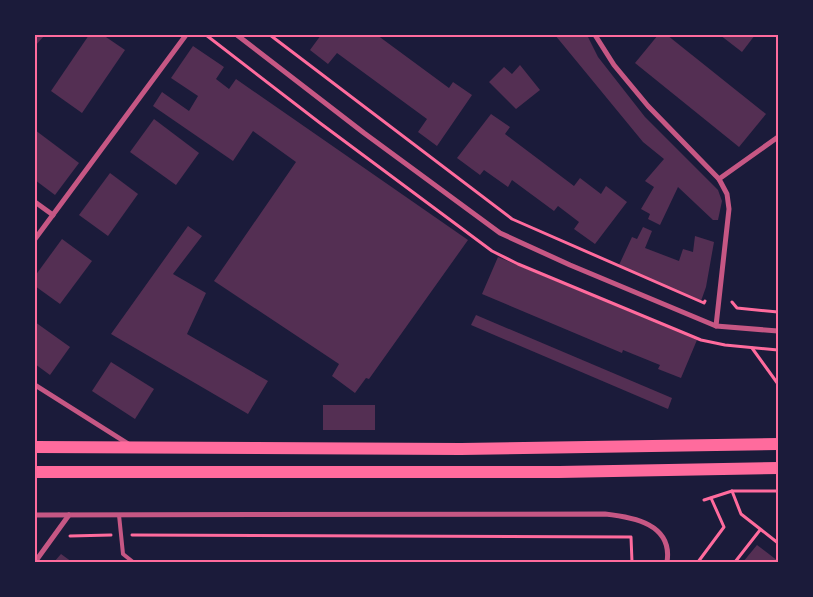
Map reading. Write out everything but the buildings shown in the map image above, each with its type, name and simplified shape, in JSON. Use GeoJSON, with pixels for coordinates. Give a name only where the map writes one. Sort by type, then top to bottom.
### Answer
{"type":"FeatureCollection","features":[{"type":"Feature","properties":{"kind":"main road"},"geometry":{"type":"LineString","coordinates":[[35,447],[460,449],[778,444]]}},
{"type":"Feature","properties":{"kind":"main road"},"geometry":{"type":"LineString","coordinates":[[35,472],[462,472],[778,468]]}},
{"type":"Feature","properties":{"kind":"street"},"geometry":{"type":"LineString","coordinates":[[35,239],[186,35]]}},
{"type":"Feature","properties":{"kind":"street"},"geometry":{"type":"LineString","coordinates":[[237,35],[364,133],[500,233],[570,265],[716,326],[778,331]]}},
{"type":"Feature","properties":{"kind":"street"},"geometry":{"type":"LineString","coordinates":[[595,35],[614,64],[648,106],[719,179],[727,194],[729,208],[716,326]]}},
{"type":"Feature","properties":{"kind":"street"},"geometry":{"type":"LineString","coordinates":[[719,179],[778,137]]}},
{"type":"Feature","properties":{"kind":"street"},"geometry":{"type":"LineString","coordinates":[[35,202],[53,215]]}},
{"type":"Feature","properties":{"kind":"street"},"geometry":{"type":"LineString","coordinates":[[35,385],[134,448]]}},
{"type":"Feature","properties":{"kind":"street"},"geometry":{"type":"LineString","coordinates":[[35,515],[605,514],[638,520],[651,526],[664,542],[667,560]]}},
{"type":"Feature","properties":{"kind":"street"},"geometry":{"type":"LineString","coordinates":[[35,562],[69,515]]}},
{"type":"Feature","properties":{"kind":"lane"},"geometry":{"type":"LineString","coordinates":[[119,515],[122,554],[133,562]]}},
{"type":"Feature","properties":{"kind":"path"},"geometry":{"type":"LineString","coordinates":[[200,40],[204,35]]}},
{"type":"Feature","properties":{"kind":"path"},"geometry":{"type":"LineString","coordinates":[[270,35],[512,219],[704,304],[706,298]]}},
{"type":"Feature","properties":{"kind":"path"},"geometry":{"type":"LineString","coordinates":[[732,295],[732,304],[737,308],[778,312]]}},
{"type":"Feature","properties":{"kind":"path"},"geometry":{"type":"LineString","coordinates":[[741,346],[778,350]]}},
{"type":"Feature","properties":{"kind":"path"},"geometry":{"type":"LineString","coordinates":[[752,347],[768,373],[778,384]]}},
{"type":"Feature","properties":{"kind":"path"},"geometry":{"type":"LineString","coordinates":[[732,491],[741,514],[778,543]]}},
{"type":"Feature","properties":{"kind":"path"},"geometry":{"type":"LineString","coordinates":[[704,500],[732,491],[778,491]]}},
{"type":"Feature","properties":{"kind":"path"},"geometry":{"type":"LineString","coordinates":[[698,562],[724,528],[711,498]]}},
{"type":"Feature","properties":{"kind":"path"},"geometry":{"type":"LineString","coordinates":[[736,562],[760,530]]}},
{"type":"Feature","properties":{"kind":"path"},"geometry":{"type":"LineString","coordinates":[[65,542],[69,536],[121,535],[631,537],[632,562]]}}]}
